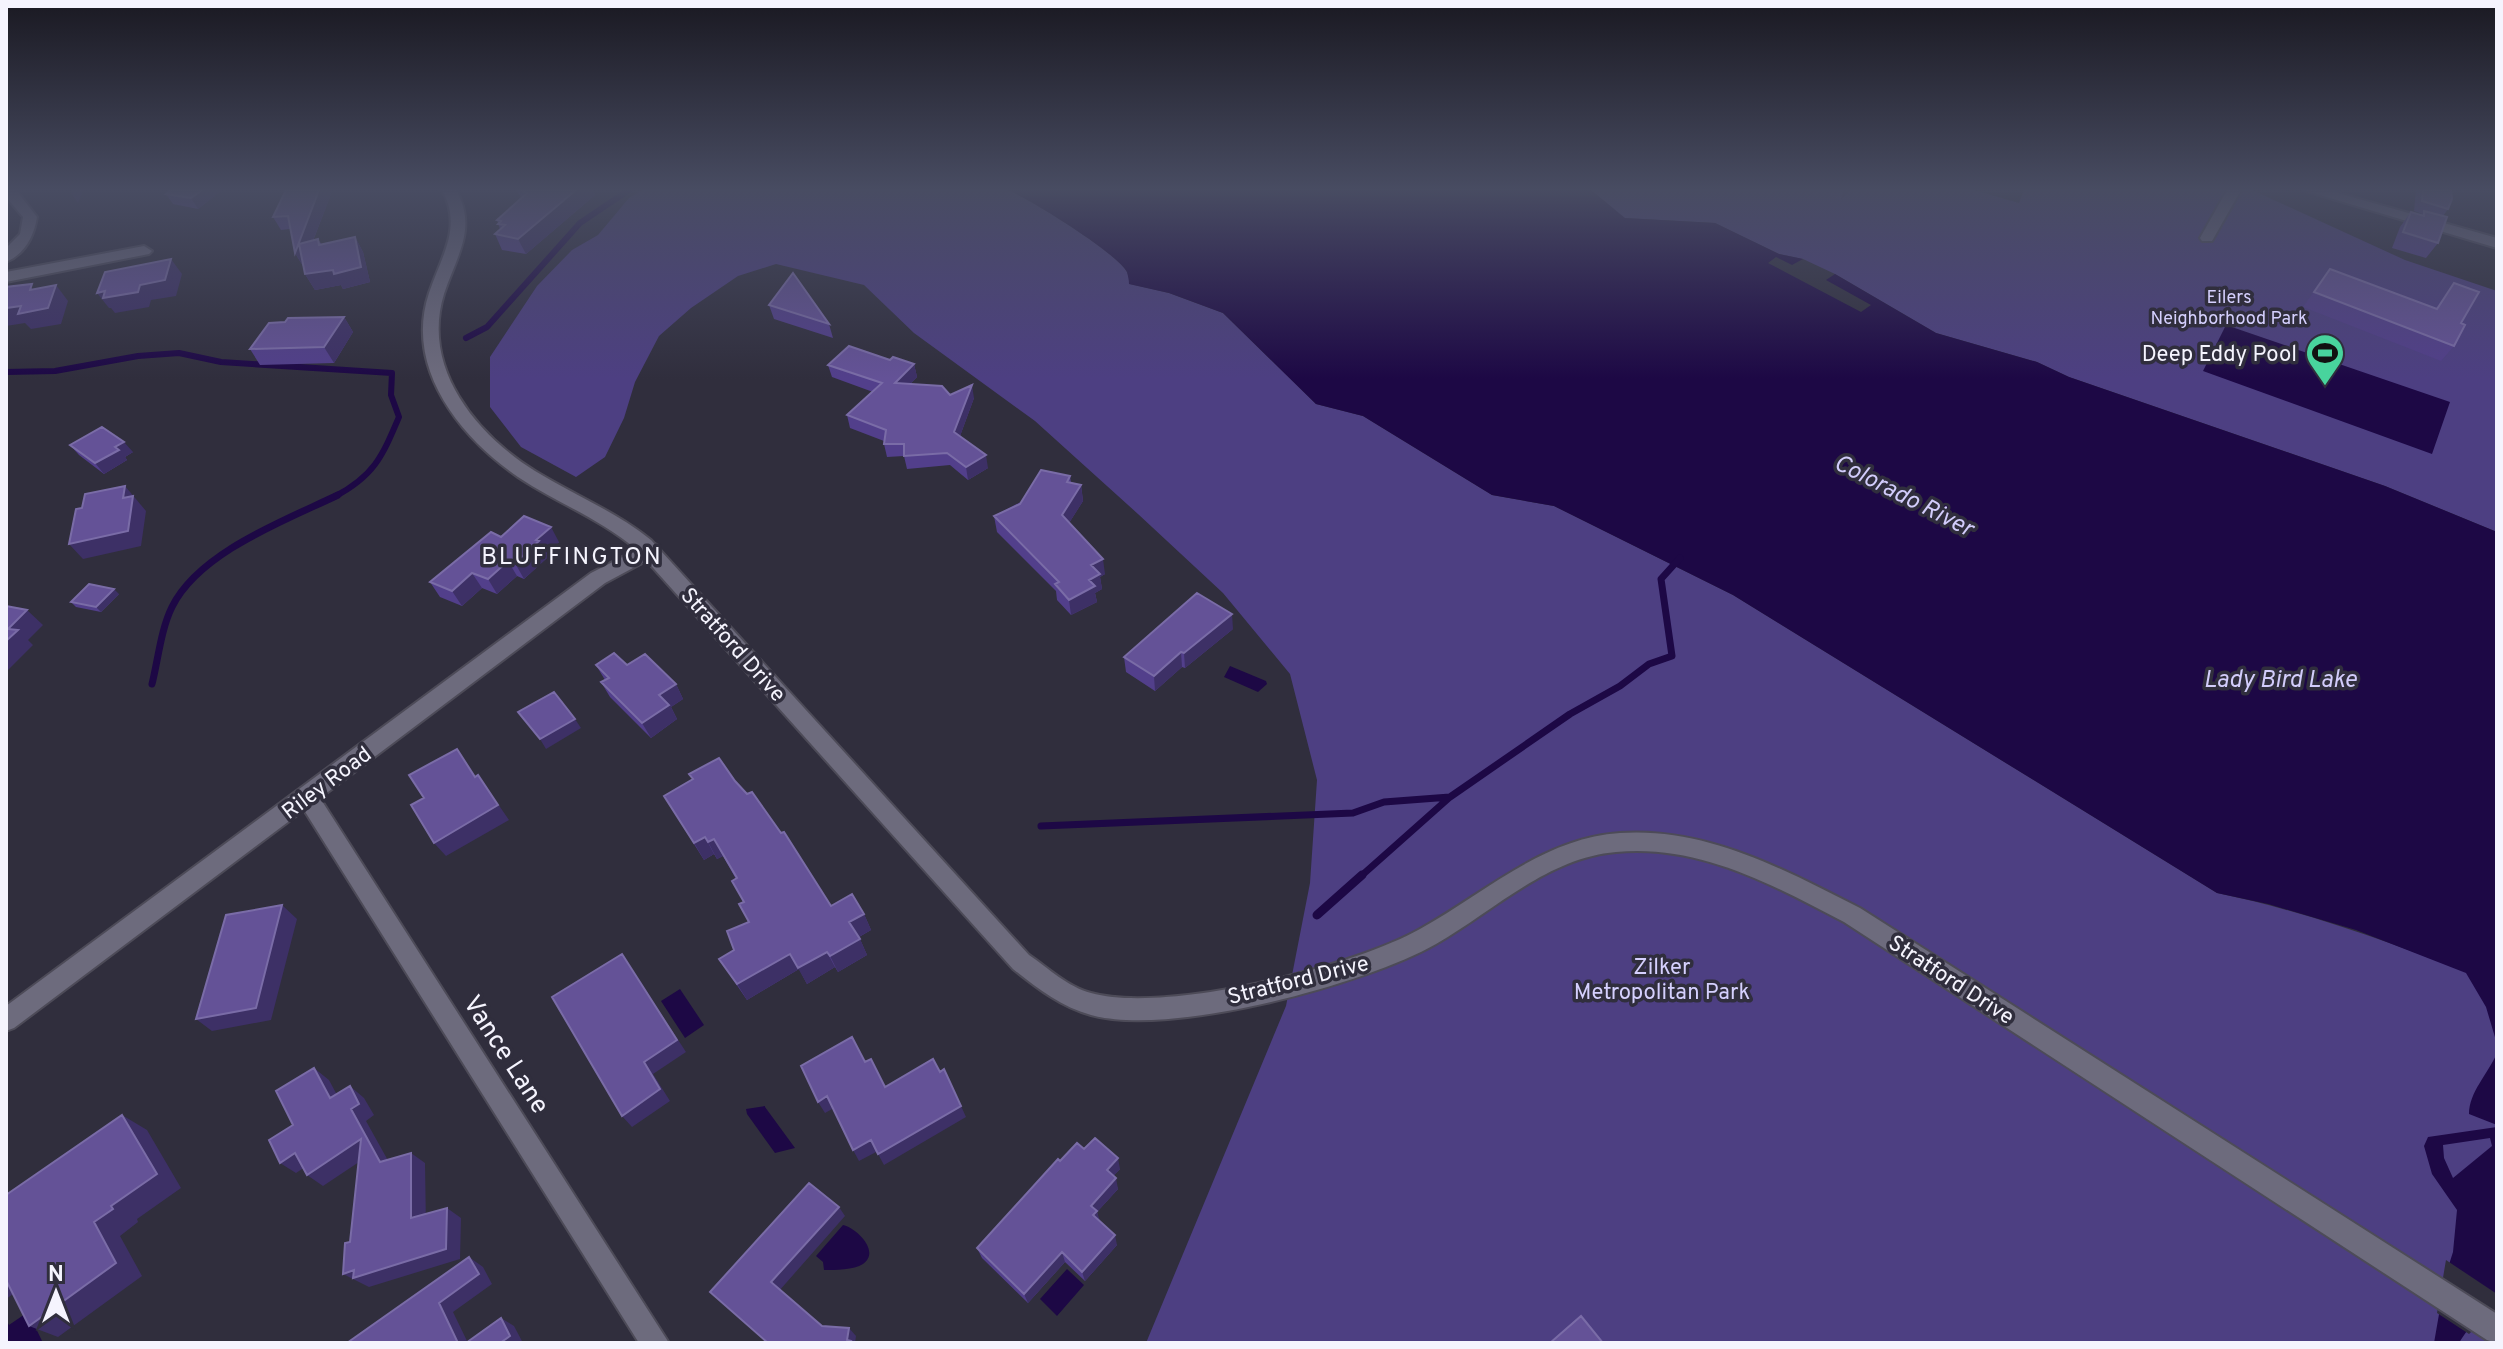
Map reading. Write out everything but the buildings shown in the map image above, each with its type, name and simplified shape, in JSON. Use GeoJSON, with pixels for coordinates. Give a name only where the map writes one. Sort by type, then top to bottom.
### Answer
{"type":"FeatureCollection","features":[{"type":"Feature","properties":{"kind":"street"},"geometry":{"type":"LineString","coordinates":[[6,277],[134,253]]}},
{"type":"Feature","properties":{"kind":"street","name":"Stratford Drive"},"geometry":{"type":"LineString","coordinates":[[451,253],[434,303],[430,329],[431,357],[443,384],[483,438],[511,463],[539,481],[592,506],[625,527],[650,550],[1021,962],[1058,991],[1095,1005],[1146,1007],[1199,1003],[1311,980],[1364,965],[1409,947],[1574,849],[1621,842],[1671,843],[1725,857],[1778,878],[1852,915],[2497,1330]]}},
{"type":"Feature","properties":{"kind":"street","name":"Riley Road"},"geometry":{"type":"LineString","coordinates":[[6,1020],[598,578],[650,550]]}},
{"type":"Feature","properties":{"kind":"street","name":"Vance Lane"},"geometry":{"type":"LineString","coordinates":[[307,796],[655,1343]]}},
{"type":"Feature","properties":{"kind":"green space","name":"Zilker Metropolitan Park"},"geometry":{"type":"Polygon","coordinates":[[[569,253],[1108,253],[1127,272],[1130,284],[1169,293],[1223,313],[1316,404],[1363,416],[1492,495],[1554,506],[1733,595],[2217,893],[2324,921],[2497,984],[2497,1343],[1146,1343],[1286,1006],[1310,883],[1317,780],[1290,674],[1223,593],[1138,514],[1035,421],[914,333],[864,285],[776,264],[738,276],[691,308],[659,336],[635,382],[624,418],[605,457],[576,477],[521,447],[490,407],[490,357],[537,286],[569,253]]]}},
{"type":"Feature","properties":{"kind":"green space","name":"Eilers Neighborhood Park"},"geometry":{"type":"Polygon","coordinates":[[[1777,253],[2390,253],[2497,291],[2497,532],[2385,486],[2069,377],[2037,362],[1936,333],[1835,274],[1803,259],[1777,253]]]}},
{"type":"Feature","properties":{"kind":"water","name":"Lady Bird Lake"},"geometry":{"type":"Polygon","coordinates":[[[1108,253],[1777,253],[1803,259],[1792,265],[1776,257],[1768,263],[1861,312],[1871,305],[1826,280],[1835,274],[1936,333],[2037,362],[2069,377],[2385,486],[2497,532],[2497,1044],[2486,1007],[2466,973],[2356,930],[2268,904],[2217,893],[1733,595],[1554,506],[1492,495],[1363,416],[1316,404],[1223,313],[1169,293],[1129,284],[1127,272],[1108,253]]]}},
{"type":"Feature","properties":{"kind":"water","name":"Deep Eddy Pool"},"geometry":{"type":"Polygon","coordinates":[[[2226,325],[2450,402],[2432,454],[2203,371],[2226,325]]]}},
{"type":"Feature","properties":{"kind":"water"},"geometry":{"type":"Polygon","coordinates":[[[1230,666],[1267,684],[1258,692],[1224,677],[1230,666]]]}},
{"type":"Feature","properties":{"kind":"water"},"geometry":{"type":"Polygon","coordinates":[[[680,989],[704,1025],[685,1038],[661,1001],[680,989]]]}},
{"type":"Feature","properties":{"kind":"water"},"geometry":{"type":"Polygon","coordinates":[[[2497,1053],[2497,1125],[2469,1114],[2475,1091],[2497,1053]]]}},
{"type":"Feature","properties":{"kind":"water"},"geometry":{"type":"Polygon","coordinates":[[[765,1106],[795,1148],[775,1153],[747,1114],[746,1109],[765,1106]]]}},
{"type":"Feature","properties":{"kind":"water"},"geometry":{"type":"Polygon","coordinates":[[[2497,1127],[2497,1311],[2475,1322],[2459,1343],[2434,1343],[2453,1252],[2457,1210],[2432,1174],[2424,1146],[2428,1137],[2497,1127]],[[2490,1138],[2443,1145],[2444,1158],[2453,1178],[2492,1146],[2490,1138]]]}},
{"type":"Feature","properties":{"kind":"water"},"geometry":{"type":"Polygon","coordinates":[[[843,1225],[865,1241],[868,1259],[855,1267],[824,1270],[823,1262],[816,1256],[843,1225]]]}},
{"type":"Feature","properties":{"kind":"water"},"geometry":{"type":"Polygon","coordinates":[[[1067,1269],[1084,1285],[1057,1316],[1040,1299],[1067,1269]]]}},
{"type":"Feature","properties":{"kind":"water"},"geometry":{"type":"Polygon","coordinates":[[[28,1312],[43,1343],[6,1343],[6,1320],[9,1325],[28,1312]]]}},
{"type":"Feature","properties":{"kind":"pier"},"geometry":{"type":"Polygon","coordinates":[[[2446,1260],[2497,1294],[2497,1315],[2487,1317],[2469,1334],[2437,1313],[2446,1260]]]}},
{"type":"Feature","properties":{"kind":"waterway"},"geometry":{"type":"LineString","coordinates":[[466,338],[487,327],[553,253]]}},
{"type":"Feature","properties":{"kind":"waterway"},"geometry":{"type":"LineString","coordinates":[[6,372],[55,371],[138,356],[179,353],[221,362],[392,373],[391,395],[399,417],[368,473],[335,496]]}},
{"type":"Feature","properties":{"kind":"waterway"},"geometry":{"type":"LineString","coordinates":[[152,684],[168,616],[185,587],[202,570],[246,540],[335,496]]}},
{"type":"Feature","properties":{"kind":"waterway"},"geometry":{"type":"LineString","coordinates":[[1450,797],[1570,714],[1620,686],[1649,664],[1672,656],[1661,579],[1680,558]]}},
{"type":"Feature","properties":{"kind":"waterway"},"geometry":{"type":"LineString","coordinates":[[1041,826],[1353,813],[1384,802],[1450,797]]}},
{"type":"Feature","properties":{"kind":"waterway"},"geometry":{"type":"LineString","coordinates":[[1360,877],[1450,797]]}},
{"type":"Feature","properties":{"kind":"waterway"},"geometry":{"type":"LineString","coordinates":[[1317,915],[1362,875]]}},
{"type":"Feature","properties":{"kind":"place","name":"Deep Eddy Pool"},"geometry":{"type":"Point","coordinates":[2325,387]}},
{"type":"Feature","properties":{"kind":"district","name":"BLUFFINGTON"},"geometry":{"type":"Point","coordinates":[572,556]}},
{"type":"Feature","properties":{"kind":"water label","name":"Colorado River"},"geometry":{"type":"Point","coordinates":[1904,495]}}]}
